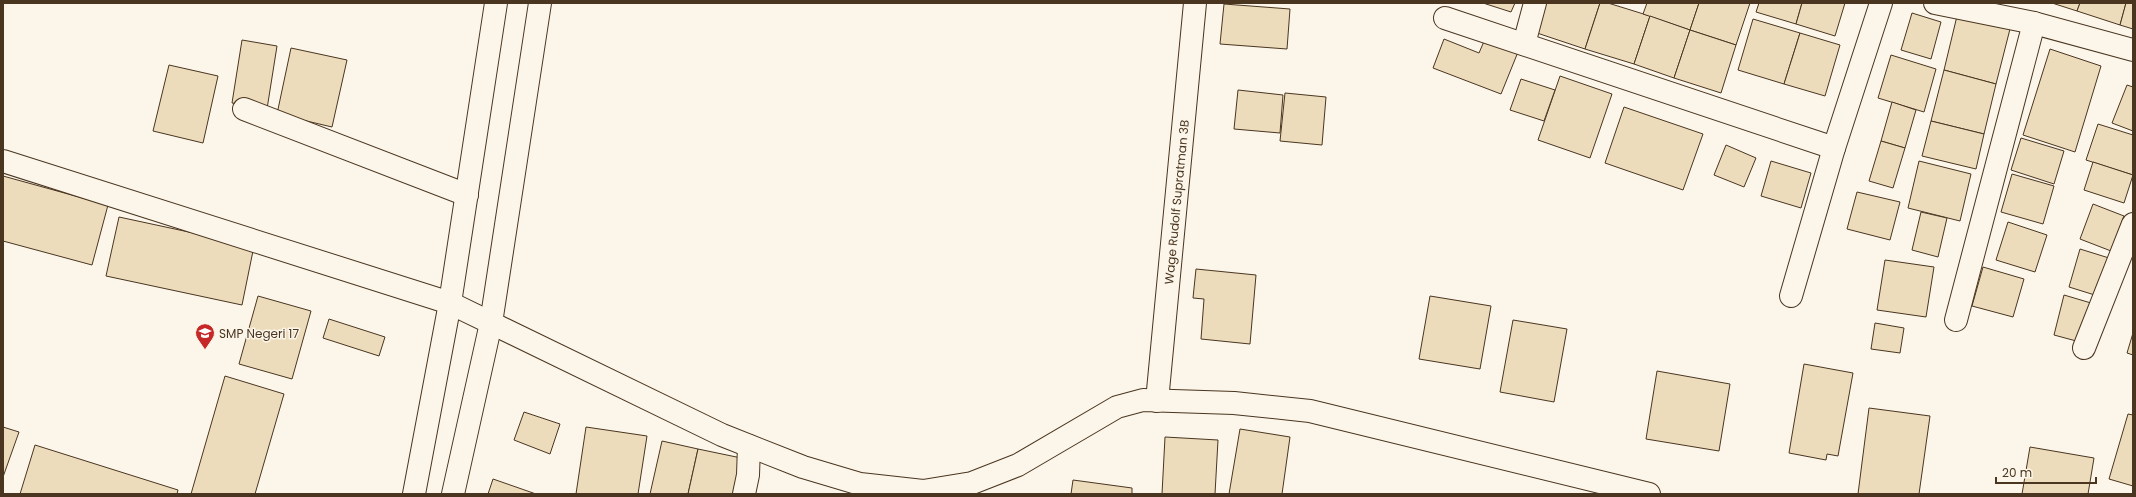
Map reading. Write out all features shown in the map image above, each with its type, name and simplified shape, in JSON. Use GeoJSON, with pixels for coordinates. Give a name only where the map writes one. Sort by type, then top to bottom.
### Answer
{"type":"FeatureCollection","features":[{"type":"Feature","properties":{"kind":"street"},"geometry":{"type":"LineString","coordinates":[[414,494],[450,303],[496,3]]}},
{"type":"Feature","properties":{"kind":"street"},"geometry":{"type":"LineString","coordinates":[[453,494],[491,323],[540,3]]}},
{"type":"Feature","properties":{"kind":"street","name":"Wage Rudolf Supratman 3B"},"geometry":{"type":"LineString","coordinates":[[1157,401],[1195,3]]}},
{"type":"Feature","properties":{"kind":"street"},"geometry":{"type":"LineString","coordinates":[[1524,44],[1535,3]]}},
{"type":"Feature","properties":{"kind":"street"},"geometry":{"type":"LineString","coordinates":[[1791,296],[1834,148],[1881,3]]}},
{"type":"Feature","properties":{"kind":"street"},"geometry":{"type":"LineString","coordinates":[[1935,3],[2034,23],[2133,50]]}},
{"type":"Feature","properties":{"kind":"street"},"geometry":{"type":"LineString","coordinates":[[1445,18],[1834,148]]}},
{"type":"Feature","properties":{"kind":"street"},"geometry":{"type":"LineString","coordinates":[[1956,320],[2034,23]]}},
{"type":"Feature","properties":{"kind":"street"},"geometry":{"type":"LineString","coordinates":[[244,109],[467,195]]}},
{"type":"Feature","properties":{"kind":"street"},"geometry":{"type":"LineString","coordinates":[[3,161],[450,303],[722,435],[803,467],[860,484],[923,491],[972,483],[1018,464],[1117,407],[1143,400],[1234,403],[1310,411],[1650,494]]}},
{"type":"Feature","properties":{"kind":"street"},"geometry":{"type":"LineString","coordinates":[[2084,348],[2133,224]]}},
{"type":"Feature","properties":{"kind":"street"},"geometry":{"type":"LineString","coordinates":[[744,494],[748,475],[749,446]]}},
{"type":"Feature","properties":{"kind":"building"},"geometry":{"type":"Polygon","coordinates":[[[1483,3],[1515,3],[1511,12],[1483,3]]]}},
{"type":"Feature","properties":{"kind":"building"},"geometry":{"type":"Polygon","coordinates":[[[1546,3],[1600,3],[1585,49],[1537,33],[1546,3]]]}},
{"type":"Feature","properties":{"kind":"building"},"geometry":{"type":"Polygon","coordinates":[[[1600,3],[1608,3],[1650,16],[1634,64],[1585,49],[1600,3]]]}},
{"type":"Feature","properties":{"kind":"building"},"geometry":{"type":"Polygon","coordinates":[[[1647,3],[1699,3],[1690,30],[1643,14],[1647,3]]]}},
{"type":"Feature","properties":{"kind":"building"},"geometry":{"type":"Polygon","coordinates":[[[1699,3],[1750,3],[1736,45],[1690,30],[1699,3]]]}},
{"type":"Feature","properties":{"kind":"building"},"geometry":{"type":"Polygon","coordinates":[[[1759,3],[1802,3],[1796,24],[1756,12],[1759,3]]]}},
{"type":"Feature","properties":{"kind":"building"},"geometry":{"type":"Polygon","coordinates":[[[1802,3],[1845,3],[1835,36],[1796,24],[1802,3]]]}},
{"type":"Feature","properties":{"kind":"building"},"geometry":{"type":"Polygon","coordinates":[[[2052,3],[2080,3],[2077,11],[2052,3]]]}},
{"type":"Feature","properties":{"kind":"building"},"geometry":{"type":"Polygon","coordinates":[[[2080,3],[2126,3],[2120,25],[2077,11],[2080,3]]]}},
{"type":"Feature","properties":{"kind":"building"},"geometry":{"type":"Polygon","coordinates":[[[2126,3],[2133,3],[2133,29],[2120,25],[2126,3]]]}},
{"type":"Feature","properties":{"kind":"building"},"geometry":{"type":"Polygon","coordinates":[[[1224,4],[1290,9],[1287,49],[1220,44],[1224,4]]]}},
{"type":"Feature","properties":{"kind":"building"},"geometry":{"type":"Polygon","coordinates":[[[1912,13],[1941,22],[1931,59],[1901,50],[1912,13]]]}},
{"type":"Feature","properties":{"kind":"building"},"geometry":{"type":"Polygon","coordinates":[[[1650,16],[1690,30],[1674,78],[1634,64],[1650,16]]]}},
{"type":"Feature","properties":{"kind":"building"},"geometry":{"type":"Polygon","coordinates":[[[1957,16],[2010,29],[1996,84],[1944,70],[1957,16]]]}},
{"type":"Feature","properties":{"kind":"building"},"geometry":{"type":"Polygon","coordinates":[[[1753,19],[1800,33],[1784,84],[1738,70],[1753,19]]]}},
{"type":"Feature","properties":{"kind":"building"},"geometry":{"type":"Polygon","coordinates":[[[1690,30],[1736,45],[1721,93],[1674,78],[1690,30]]]}},
{"type":"Feature","properties":{"kind":"building"},"geometry":{"type":"Polygon","coordinates":[[[1800,33],[1840,45],[1825,96],[1784,84],[1800,33]]]}},
{"type":"Feature","properties":{"kind":"building"},"geometry":{"type":"Polygon","coordinates":[[[1444,39],[1479,53],[1485,39],[1518,52],[1501,94],[1433,68],[1444,39]]]}},
{"type":"Feature","properties":{"kind":"building"},"geometry":{"type":"Polygon","coordinates":[[[242,40],[277,46],[267,109],[232,103],[242,40]]]}},
{"type":"Feature","properties":{"kind":"building"},"geometry":{"type":"Polygon","coordinates":[[[291,48],[347,60],[332,127],[277,114],[291,48]]]}},
{"type":"Feature","properties":{"kind":"building"},"geometry":{"type":"Polygon","coordinates":[[[2050,49],[2101,66],[2075,152],[2023,135],[2050,49]]]}},
{"type":"Feature","properties":{"kind":"building"},"geometry":{"type":"Polygon","coordinates":[[[1891,55],[1936,69],[1924,112],[1878,98],[1891,55]]]}},
{"type":"Feature","properties":{"kind":"building"},"geometry":{"type":"Polygon","coordinates":[[[169,65],[218,76],[203,143],[153,131],[169,65]]]}},
{"type":"Feature","properties":{"kind":"building"},"geometry":{"type":"Polygon","coordinates":[[[1944,70],[1996,84],[1984,134],[1931,121],[1944,70]]]}},
{"type":"Feature","properties":{"kind":"building"},"geometry":{"type":"Polygon","coordinates":[[[1560,76],[1612,94],[1590,158],[1538,140],[1560,76]]]}},
{"type":"Feature","properties":{"kind":"building"},"geometry":{"type":"Polygon","coordinates":[[[1521,79],[1555,90],[1544,121],[1510,110],[1521,79]]]}},
{"type":"Feature","properties":{"kind":"building"},"geometry":{"type":"Polygon","coordinates":[[[2127,85],[2133,87],[2133,131],[2112,123],[2127,85]]]}},
{"type":"Feature","properties":{"kind":"building"},"geometry":{"type":"Polygon","coordinates":[[[1238,90],[1283,95],[1280,133],[1234,129],[1238,90]]]}},
{"type":"Feature","properties":{"kind":"building"},"geometry":{"type":"Polygon","coordinates":[[[1285,93],[1326,97],[1322,145],[1280,141],[1285,93]]]}},
{"type":"Feature","properties":{"kind":"building"},"geometry":{"type":"Polygon","coordinates":[[[1892,102],[1916,110],[1905,148],[1881,141],[1892,102]]]}},
{"type":"Feature","properties":{"kind":"building"},"geometry":{"type":"Polygon","coordinates":[[[1624,107],[1703,134],[1683,190],[1605,163],[1624,107]]]}},
{"type":"Feature","properties":{"kind":"building"},"geometry":{"type":"Polygon","coordinates":[[[1931,121],[1984,134],[1976,169],[1922,156],[1931,121]]]}},
{"type":"Feature","properties":{"kind":"building"},"geometry":{"type":"Polygon","coordinates":[[[2098,124],[2133,135],[2133,175],[2086,160],[2098,124]]]}},
{"type":"Feature","properties":{"kind":"building"},"geometry":{"type":"Polygon","coordinates":[[[2021,138],[2064,151],[2054,184],[2011,170],[2021,138]]]}},
{"type":"Feature","properties":{"kind":"building"},"geometry":{"type":"Polygon","coordinates":[[[1881,141],[1905,148],[1893,188],[1869,181],[1881,141]]]}},
{"type":"Feature","properties":{"kind":"building"},"geometry":{"type":"Polygon","coordinates":[[[1726,145],[1756,158],[1744,187],[1714,175],[1726,145]]]}},
{"type":"Feature","properties":{"kind":"building"},"geometry":{"type":"Polygon","coordinates":[[[1771,161],[1811,173],[1801,208],[1761,196],[1771,161]]]}},
{"type":"Feature","properties":{"kind":"building"},"geometry":{"type":"Polygon","coordinates":[[[1919,161],[1971,174],[1960,221],[1908,208],[1919,161]]]}},
{"type":"Feature","properties":{"kind":"building"},"geometry":{"type":"Polygon","coordinates":[[[2093,162],[2133,175],[2124,203],[2084,190],[2093,162]]]}},
{"type":"Feature","properties":{"kind":"building"},"geometry":{"type":"Polygon","coordinates":[[[2012,174],[2054,186],[2043,224],[2001,212],[2012,174]]]}},
{"type":"Feature","properties":{"kind":"building"},"geometry":{"type":"Polygon","coordinates":[[[3,176],[108,205],[92,265],[3,241],[3,176]]]}},
{"type":"Feature","properties":{"kind":"building"},"geometry":{"type":"Polygon","coordinates":[[[1857,192],[1900,202],[1890,240],[1847,229],[1857,192]]]}},
{"type":"Feature","properties":{"kind":"building"},"geometry":{"type":"Polygon","coordinates":[[[2093,204],[2124,216],[2111,251],[2080,239],[2093,204]]]}},
{"type":"Feature","properties":{"kind":"building"},"geometry":{"type":"Polygon","coordinates":[[[1921,212],[1947,218],[1938,257],[1912,250],[1921,212]]]}},
{"type":"Feature","properties":{"kind":"building"},"geometry":{"type":"Polygon","coordinates":[[[119,217],[254,246],[242,305],[106,276],[119,217]]]}},
{"type":"Feature","properties":{"kind":"building"},"geometry":{"type":"Polygon","coordinates":[[[2008,222],[2047,235],[2035,272],[1996,260],[2008,222]]]}},
{"type":"Feature","properties":{"kind":"building"},"geometry":{"type":"Polygon","coordinates":[[[2080,249],[2109,258],[2098,296],[2069,287],[2080,249]]]}},
{"type":"Feature","properties":{"kind":"building"},"geometry":{"type":"Polygon","coordinates":[[[1885,260],[1934,267],[1926,317],[1877,310],[1885,260]]]}},
{"type":"Feature","properties":{"kind":"building"},"geometry":{"type":"Polygon","coordinates":[[[1983,267],[2024,279],[2013,317],[1972,306],[1983,267]]]}},
{"type":"Feature","properties":{"kind":"building"},"geometry":{"type":"Polygon","coordinates":[[[1196,269],[1256,275],[1250,344],[1201,339],[1204,299],[1193,298],[1196,269]]]}},
{"type":"Feature","properties":{"kind":"building"},"geometry":{"type":"Polygon","coordinates":[[[2064,295],[2091,303],[2080,342],[2054,335],[2064,295]]]}},
{"type":"Feature","properties":{"kind":"building"},"geometry":{"type":"Polygon","coordinates":[[[258,296],[311,311],[292,379],[239,364],[258,296]]]}},
{"type":"Feature","properties":{"kind":"building"},"geometry":{"type":"Polygon","coordinates":[[[1430,296],[1491,306],[1480,369],[1419,359],[1430,296]]]}},
{"type":"Feature","properties":{"kind":"building"},"geometry":{"type":"Polygon","coordinates":[[[329,319],[385,337],[379,356],[323,338],[329,319]]]}},
{"type":"Feature","properties":{"kind":"building"},"geometry":{"type":"Polygon","coordinates":[[[1513,320],[1567,329],[1554,402],[1500,392],[1513,320]]]}},
{"type":"Feature","properties":{"kind":"building"},"geometry":{"type":"Polygon","coordinates":[[[1875,323],[1904,328],[1900,353],[1871,349],[1875,323]]]}},
{"type":"Feature","properties":{"kind":"building"},"geometry":{"type":"Polygon","coordinates":[[[2133,333],[2133,355],[2127,353],[2133,333]]]}},
{"type":"Feature","properties":{"kind":"building"},"geometry":{"type":"Polygon","coordinates":[[[1804,364],[1853,373],[1838,456],[1827,454],[1826,460],[1789,453],[1804,364]]]}},
{"type":"Feature","properties":{"kind":"building"},"geometry":{"type":"Polygon","coordinates":[[[1657,371],[1730,384],[1719,451],[1646,439],[1657,371]]]}},
{"type":"Feature","properties":{"kind":"building"},"geometry":{"type":"Polygon","coordinates":[[[225,376],[284,394],[255,494],[191,494],[225,376]]]}},
{"type":"Feature","properties":{"kind":"building"},"geometry":{"type":"Polygon","coordinates":[[[1869,408],[1930,416],[1919,494],[1858,494],[1869,408]]]}},
{"type":"Feature","properties":{"kind":"building"},"geometry":{"type":"Polygon","coordinates":[[[524,412],[560,424],[550,454],[514,440],[524,412]]]}},
{"type":"Feature","properties":{"kind":"building"},"geometry":{"type":"Polygon","coordinates":[[[2128,414],[2133,415],[2133,486],[2109,479],[2128,414]]]}},
{"type":"Feature","properties":{"kind":"building"},"geometry":{"type":"Polygon","coordinates":[[[3,427],[19,432],[3,477],[3,427]]]}},
{"type":"Feature","properties":{"kind":"building"},"geometry":{"type":"Polygon","coordinates":[[[586,427],[647,436],[638,494],[576,494],[586,427]]]}},
{"type":"Feature","properties":{"kind":"building"},"geometry":{"type":"Polygon","coordinates":[[[1240,429],[1290,437],[1282,494],[1229,494],[1240,429]]]}},
{"type":"Feature","properties":{"kind":"building"},"geometry":{"type":"Polygon","coordinates":[[[1165,437],[1218,440],[1215,494],[1162,494],[1165,437]]]}},
{"type":"Feature","properties":{"kind":"building"},"geometry":{"type":"Polygon","coordinates":[[[662,441],[698,449],[688,494],[650,494],[662,441]]]}},
{"type":"Feature","properties":{"kind":"building"},"geometry":{"type":"Polygon","coordinates":[[[35,445],[178,490],[177,494],[20,494],[35,445]]]}},
{"type":"Feature","properties":{"kind":"building"},"geometry":{"type":"Polygon","coordinates":[[[2030,447],[2094,458],[2088,494],[2022,494],[2030,447]]]}},
{"type":"Feature","properties":{"kind":"building"},"geometry":{"type":"Polygon","coordinates":[[[698,449],[746,459],[738,494],[688,494],[698,449]]]}},
{"type":"Feature","properties":{"kind":"building"},"geometry":{"type":"Polygon","coordinates":[[[493,479],[536,494],[488,494],[493,479]]]}},
{"type":"Feature","properties":{"kind":"building"},"geometry":{"type":"Polygon","coordinates":[[[1073,480],[1132,488],[1132,494],[1071,494],[1073,480]]]}},
{"type":"Feature","properties":{"kind":"place","name":"SMP Negeri 17"},"geometry":{"type":"Point","coordinates":[205,350]}}]}
